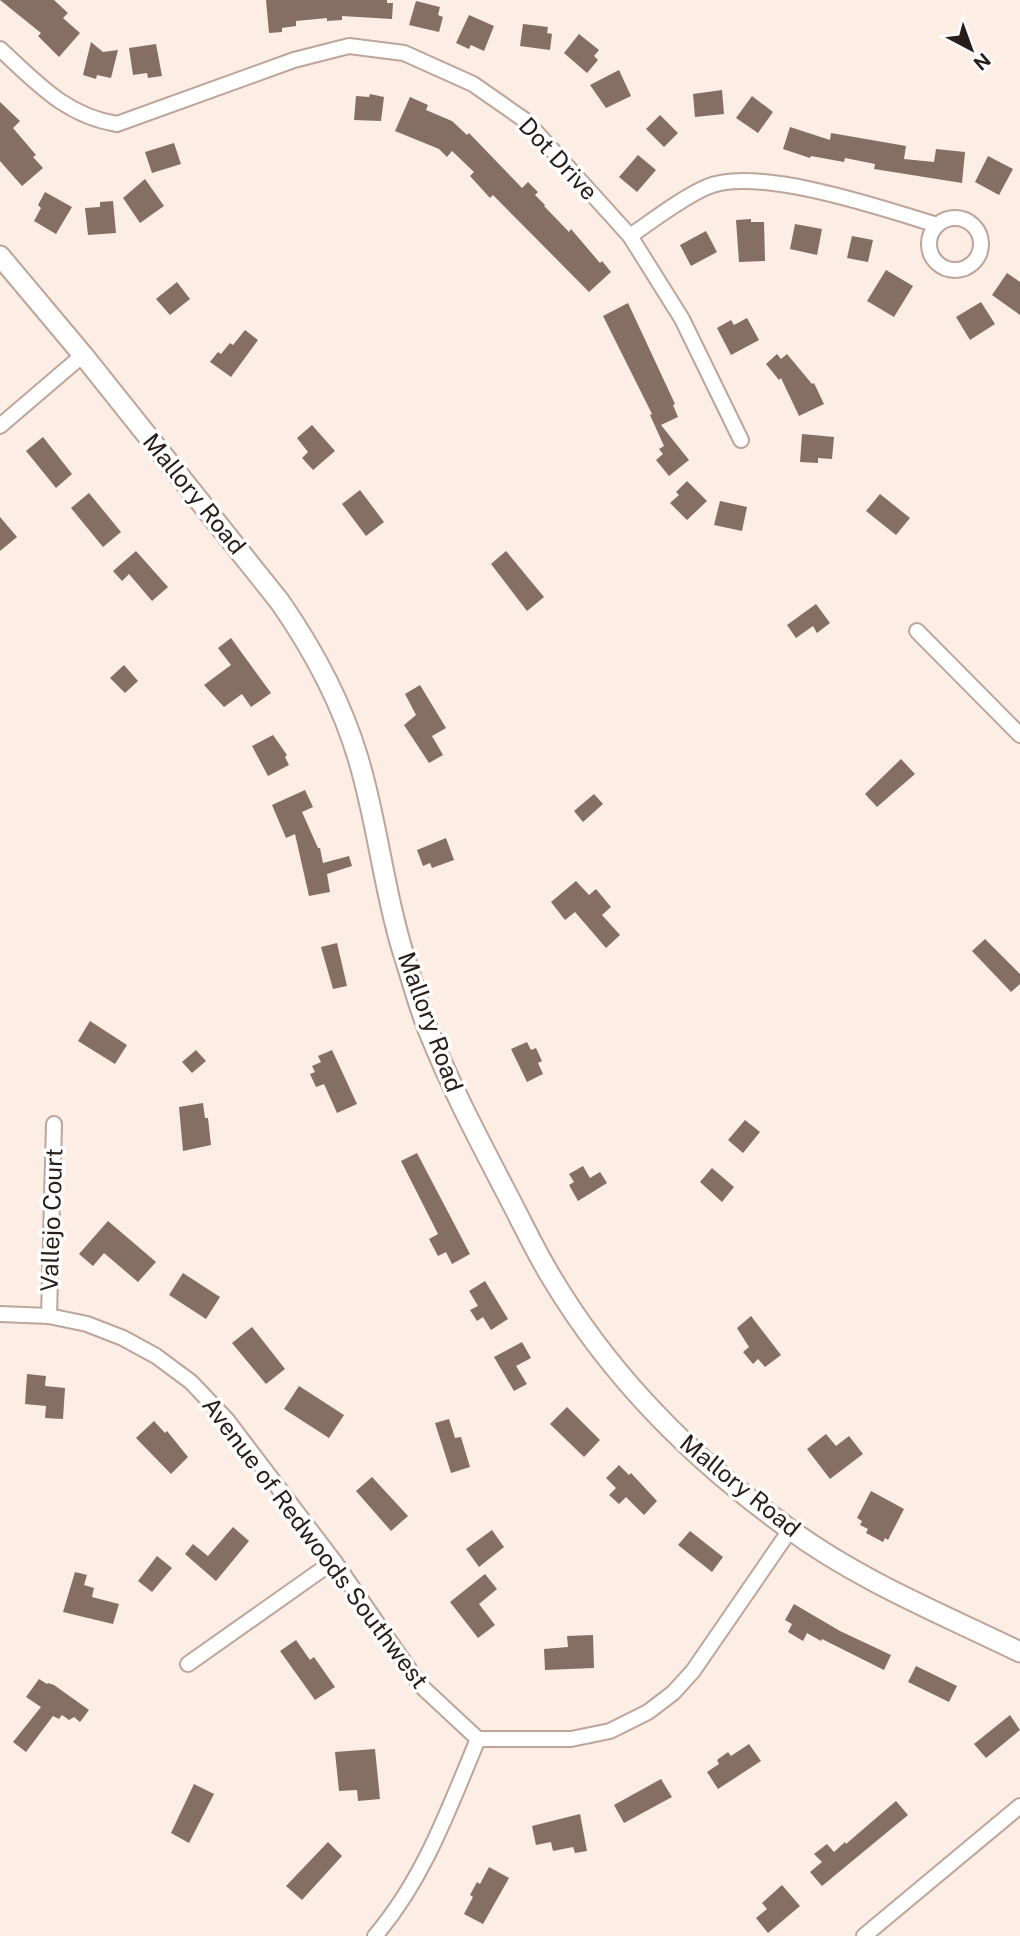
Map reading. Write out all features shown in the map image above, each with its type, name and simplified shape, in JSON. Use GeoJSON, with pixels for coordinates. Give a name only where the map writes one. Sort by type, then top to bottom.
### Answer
{"type":"FeatureCollection","features":[{"type":"Feature","properties":{"kind":"street","name":"Dot Drive"},"geometry":{"type":"LineString","coordinates":[[0,49],[67,107],[96,120],[117,124],[294,60],[349,46],[404,53],[473,84],[526,121],[630,236],[682,319],[741,440]]}},
{"type":"Feature","properties":{"kind":"street"},"geometry":{"type":"LineString","coordinates":[[630,236],[707,186],[727,181],[776,183],[837,196],[937,225]]}},
{"type":"Feature","properties":{"kind":"street","name":"Mallory Road"},"geometry":{"type":"LineString","coordinates":[[0,256],[83,355],[280,602],[326,674],[359,760],[398,937],[428,1029],[464,1113],[553,1280],[601,1351],[657,1416],[720,1476],[790,1530],[886,1587],[1020,1652]]}},
{"type":"Feature","properties":{"kind":"street"},"geometry":{"type":"LineString","coordinates":[[0,426],[83,355]]}},
{"type":"Feature","properties":{"kind":"street"},"geometry":{"type":"LineString","coordinates":[[917,631],[1020,735]]}},
{"type":"Feature","properties":{"kind":"street","name":"Vallejo Court"},"geometry":{"type":"LineString","coordinates":[[49,1316],[54,1124]]}},
{"type":"Feature","properties":{"kind":"street","name":"Avenue of Redwoods Southwest"},"geometry":{"type":"LineString","coordinates":[[0,1314],[49,1316],[87,1324],[123,1338],[156,1356],[191,1382],[227,1420],[334,1561],[419,1685],[478,1739]]}},
{"type":"Feature","properties":{"kind":"street"},"geometry":{"type":"LineString","coordinates":[[375,1936],[397,1910],[431,1851],[478,1739],[571,1739],[610,1731],[648,1712],[673,1693],[693,1671],[790,1530]]}},
{"type":"Feature","properties":{"kind":"street"},"geometry":{"type":"LineString","coordinates":[[188,1664],[334,1561]]}},
{"type":"Feature","properties":{"kind":"street"},"geometry":{"type":"LineString","coordinates":[[864,1936],[1020,1806]]}},
{"type":"Feature","properties":{"kind":"building"},"geometry":{"type":"Polygon","coordinates":[[[0,0],[54,0],[68,13],[63,18],[80,33],[59,57],[38,36],[41,33],[0,0]]]}},
{"type":"Feature","properties":{"kind":"building"},"geometry":{"type":"Polygon","coordinates":[[[266,0],[387,0],[387,3],[393,3],[392,19],[342,16],[342,20],[327,21],[327,18],[296,21],[296,26],[282,28],[282,32],[269,33],[266,0]]]}},
{"type":"Feature","properties":{"kind":"building"},"geometry":{"type":"Polygon","coordinates":[[[416,1],[440,7],[438,15],[443,17],[439,32],[409,25],[416,1]]]}},
{"type":"Feature","properties":{"kind":"building"},"geometry":{"type":"Polygon","coordinates":[[[469,15],[494,26],[484,51],[471,45],[469,49],[456,43],[469,15]]]}},
{"type":"Feature","properties":{"kind":"building"},"geometry":{"type":"Polygon","coordinates":[[[523,24],[548,27],[547,33],[552,34],[550,50],[520,46],[523,24]]]}},
{"type":"Feature","properties":{"kind":"building"},"geometry":{"type":"Polygon","coordinates":[[[579,34],[599,50],[594,56],[598,60],[587,73],[564,53],[579,34]]]}},
{"type":"Feature","properties":{"kind":"building"},"geometry":{"type":"Polygon","coordinates":[[[91,42],[103,52],[118,50],[111,78],[97,75],[96,79],[83,75],[91,42]]]}},
{"type":"Feature","properties":{"kind":"building"},"geometry":{"type":"Polygon","coordinates":[[[156,44],[162,76],[148,78],[147,73],[133,75],[129,48],[156,44]]]}},
{"type":"Feature","properties":{"kind":"building"},"geometry":{"type":"Polygon","coordinates":[[[619,70],[631,96],[606,108],[590,85],[619,70]]]}},
{"type":"Feature","properties":{"kind":"building"},"geometry":{"type":"Polygon","coordinates":[[[722,90],[724,114],[695,117],[693,94],[722,90]]]}},
{"type":"Feature","properties":{"kind":"building"},"geometry":{"type":"Polygon","coordinates":[[[370,94],[384,97],[381,121],[354,120],[356,96],[369,97],[370,94]]]}},
{"type":"Feature","properties":{"kind":"building"},"geometry":{"type":"Polygon","coordinates":[[[752,96],[773,112],[758,133],[736,118],[752,96]]]}},
{"type":"Feature","properties":{"kind":"building"},"geometry":{"type":"Polygon","coordinates":[[[410,97],[428,105],[426,110],[452,121],[467,135],[469,133],[522,188],[528,182],[538,192],[535,195],[544,206],[569,232],[571,229],[611,272],[589,292],[493,195],[490,198],[470,176],[474,172],[452,151],[447,157],[439,149],[395,131],[410,97]]]}},
{"type":"Feature","properties":{"kind":"building"},"geometry":{"type":"Polygon","coordinates":[[[0,102],[20,121],[13,128],[36,155],[33,157],[43,168],[22,186],[0,161],[0,102]]]}},
{"type":"Feature","properties":{"kind":"building"},"geometry":{"type":"Polygon","coordinates":[[[660,115],[678,133],[664,147],[646,129],[660,115]]]}},
{"type":"Feature","properties":{"kind":"building"},"geometry":{"type":"Polygon","coordinates":[[[790,127],[830,140],[831,133],[906,146],[904,159],[934,162],[936,149],[965,152],[962,183],[874,169],[875,164],[845,158],[844,162],[811,156],[810,158],[783,149],[790,127]]]}},
{"type":"Feature","properties":{"kind":"building"},"geometry":{"type":"Polygon","coordinates":[[[174,143],[181,164],[152,173],[145,152],[174,143]]]}},
{"type":"Feature","properties":{"kind":"building"},"geometry":{"type":"Polygon","coordinates":[[[638,155],[656,170],[637,192],[619,177],[638,155]]]}},
{"type":"Feature","properties":{"kind":"building"},"geometry":{"type":"Polygon","coordinates":[[[988,156],[1013,169],[999,195],[975,182],[988,156]]]}},
{"type":"Feature","properties":{"kind":"building"},"geometry":{"type":"Polygon","coordinates":[[[145,179],[164,206],[140,223],[123,198],[145,179]]]}},
{"type":"Feature","properties":{"kind":"building"},"geometry":{"type":"Polygon","coordinates":[[[45,192],[72,207],[56,234],[34,221],[45,192]]]}},
{"type":"Feature","properties":{"kind":"building"},"geometry":{"type":"Polygon","coordinates":[[[113,201],[116,233],[88,235],[85,208],[100,207],[100,202],[113,201]]]}},
{"type":"Feature","properties":{"kind":"building"},"geometry":{"type":"Polygon","coordinates":[[[751,219],[751,222],[764,222],[765,261],[739,262],[736,220],[751,219]]]}},
{"type":"Feature","properties":{"kind":"building"},"geometry":{"type":"Polygon","coordinates":[[[795,224],[822,229],[817,255],[790,249],[795,224]]]}},
{"type":"Feature","properties":{"kind":"building"},"geometry":{"type":"Polygon","coordinates":[[[706,231],[717,252],[691,266],[680,245],[706,231]]]}},
{"type":"Feature","properties":{"kind":"building"},"geometry":{"type":"Polygon","coordinates":[[[852,236],[873,240],[868,262],[847,258],[852,236]]]}},
{"type":"Feature","properties":{"kind":"building"},"geometry":{"type":"Polygon","coordinates":[[[886,270],[913,286],[894,317],[867,301],[886,270]]]}},
{"type":"Feature","properties":{"kind":"building"},"geometry":{"type":"Polygon","coordinates":[[[1007,273],[1020,282],[1020,315],[992,295],[1007,273]]]}},
{"type":"Feature","properties":{"kind":"building"},"geometry":{"type":"Polygon","coordinates":[[[177,282],[190,299],[170,315],[156,299],[177,282]]]}},
{"type":"Feature","properties":{"kind":"building"},"geometry":{"type":"Polygon","coordinates":[[[981,302],[995,324],[970,340],[956,317],[981,302]]]}},
{"type":"Feature","properties":{"kind":"building"},"geometry":{"type":"Polygon","coordinates":[[[628,303],[675,404],[673,405],[678,417],[661,425],[689,460],[669,476],[656,460],[663,454],[659,449],[664,446],[650,415],[652,414],[603,316],[628,303]]]}},
{"type":"Feature","properties":{"kind":"building"},"geometry":{"type":"Polygon","coordinates":[[[747,318],[759,340],[731,355],[717,328],[731,320],[734,325],[747,318]]]}},
{"type":"Feature","properties":{"kind":"building"},"geometry":{"type":"Polygon","coordinates":[[[245,330],[258,340],[231,377],[210,362],[230,343],[233,345],[245,330]]]}},
{"type":"Feature","properties":{"kind":"building"},"geometry":{"type":"Polygon","coordinates":[[[777,354],[781,359],[787,354],[812,384],[814,383],[824,404],[799,416],[781,378],[779,380],[766,364],[777,354]]]}},
{"type":"Feature","properties":{"kind":"building"},"geometry":{"type":"Polygon","coordinates":[[[312,425],[335,451],[313,470],[302,458],[308,452],[297,438],[312,425]]]}},
{"type":"Feature","properties":{"kind":"building"},"geometry":{"type":"Polygon","coordinates":[[[802,434],[834,437],[832,459],[818,458],[818,463],[800,462],[802,434]]]}},
{"type":"Feature","properties":{"kind":"building"},"geometry":{"type":"Polygon","coordinates":[[[43,437],[72,474],[56,488],[26,451],[43,437]]]}},
{"type":"Feature","properties":{"kind":"building"},"geometry":{"type":"Polygon","coordinates":[[[687,481],[707,501],[687,520],[670,503],[679,495],[676,492],[687,481]]]}},
{"type":"Feature","properties":{"kind":"building"},"geometry":{"type":"Polygon","coordinates":[[[360,490],[384,522],[366,536],[342,504],[360,490]]]}},
{"type":"Feature","properties":{"kind":"building"},"geometry":{"type":"Polygon","coordinates":[[[89,493],[121,532],[103,547],[71,508],[89,493]]]}},
{"type":"Feature","properties":{"kind":"building"},"geometry":{"type":"Polygon","coordinates":[[[880,494],[910,518],[896,535],[866,511],[880,494]]]}},
{"type":"Feature","properties":{"kind":"building"},"geometry":{"type":"Polygon","coordinates":[[[720,501],[747,507],[742,531],[714,525],[720,501]]]}},
{"type":"Feature","properties":{"kind":"building"},"geometry":{"type":"Polygon","coordinates":[[[0,517],[17,537],[0,551],[0,517]]]}},
{"type":"Feature","properties":{"kind":"building"},"geometry":{"type":"Polygon","coordinates":[[[136,551],[168,587],[152,601],[129,574],[122,581],[113,571],[136,551]]]}},
{"type":"Feature","properties":{"kind":"building"},"geometry":{"type":"Polygon","coordinates":[[[506,551],[544,597],[527,611],[491,564],[506,551]]]}},
{"type":"Feature","properties":{"kind":"building"},"geometry":{"type":"Polygon","coordinates":[[[816,604],[830,623],[817,633],[813,626],[796,638],[787,625],[816,604]]]}},
{"type":"Feature","properties":{"kind":"building"},"geometry":{"type":"Polygon","coordinates":[[[231,638],[271,693],[251,707],[242,694],[224,707],[204,685],[231,665],[218,648],[231,638]]]}},
{"type":"Feature","properties":{"kind":"building"},"geometry":{"type":"Polygon","coordinates":[[[124,665],[138,681],[125,693],[110,678],[124,665]]]}},
{"type":"Feature","properties":{"kind":"building"},"geometry":{"type":"Polygon","coordinates":[[[420,685],[446,728],[432,736],[443,755],[429,763],[404,725],[416,715],[405,694],[420,685]]]}},
{"type":"Feature","properties":{"kind":"building"},"geometry":{"type":"Polygon","coordinates":[[[273,735],[287,755],[285,757],[289,765],[268,776],[252,746],[273,735]]]}},
{"type":"Feature","properties":{"kind":"building"},"geometry":{"type":"Polygon","coordinates":[[[901,759],[915,774],[877,807],[865,794],[901,759]]]}},
{"type":"Feature","properties":{"kind":"building"},"geometry":{"type":"Polygon","coordinates":[[[305,790],[313,807],[302,812],[320,848],[323,863],[349,856],[352,866],[327,874],[330,892],[309,896],[295,834],[286,838],[272,805],[305,790]]]}},
{"type":"Feature","properties":{"kind":"building"},"geometry":{"type":"Polygon","coordinates":[[[594,794],[603,804],[583,822],[574,811],[594,794]]]}},
{"type":"Feature","properties":{"kind":"building"},"geometry":{"type":"Polygon","coordinates":[[[446,838],[454,860],[432,868],[430,863],[423,866],[417,850],[446,838]]]}},
{"type":"Feature","properties":{"kind":"building"},"geometry":{"type":"Polygon","coordinates":[[[576,881],[589,895],[596,889],[611,907],[602,915],[620,935],[606,948],[575,912],[565,920],[551,902],[576,881]]]}},
{"type":"Feature","properties":{"kind":"building"},"geometry":{"type":"Polygon","coordinates":[[[985,939],[1020,974],[1020,984],[1011,992],[972,951],[985,939]]]}},
{"type":"Feature","properties":{"kind":"building"},"geometry":{"type":"Polygon","coordinates":[[[337,943],[347,986],[333,989],[321,947],[337,943]]]}},
{"type":"Feature","properties":{"kind":"building"},"geometry":{"type":"Polygon","coordinates":[[[90,1021],[127,1045],[115,1064],[78,1041],[90,1021]]]}},
{"type":"Feature","properties":{"kind":"building"},"geometry":{"type":"Polygon","coordinates":[[[527,1042],[531,1050],[536,1048],[542,1061],[538,1063],[543,1074],[527,1082],[511,1049],[527,1042]]]}},
{"type":"Feature","properties":{"kind":"building"},"geometry":{"type":"Polygon","coordinates":[[[196,1050],[206,1061],[192,1073],[182,1062],[196,1050]]]}},
{"type":"Feature","properties":{"kind":"building"},"geometry":{"type":"Polygon","coordinates":[[[332,1050],[357,1104],[337,1113],[324,1084],[316,1087],[310,1074],[315,1072],[312,1066],[321,1062],[318,1056],[332,1050]]]}},
{"type":"Feature","properties":{"kind":"building"},"geometry":{"type":"Polygon","coordinates":[[[203,1103],[205,1118],[208,1118],[211,1145],[183,1151],[179,1107],[203,1103]]]}},
{"type":"Feature","properties":{"kind":"building"},"geometry":{"type":"Polygon","coordinates":[[[745,1120],[760,1132],[743,1153],[728,1140],[745,1120]]]}},
{"type":"Feature","properties":{"kind":"building"},"geometry":{"type":"Polygon","coordinates":[[[417,1153],[470,1254],[452,1264],[446,1252],[438,1256],[429,1239],[438,1234],[401,1161],[417,1153]]]}},
{"type":"Feature","properties":{"kind":"building"},"geometry":{"type":"Polygon","coordinates":[[[583,1166],[590,1178],[600,1172],[607,1183],[578,1201],[569,1185],[574,1182],[569,1174],[583,1166]]]}},
{"type":"Feature","properties":{"kind":"building"},"geometry":{"type":"Polygon","coordinates":[[[712,1168],[734,1187],[722,1202],[700,1182],[712,1168]]]}},
{"type":"Feature","properties":{"kind":"building"},"geometry":{"type":"Polygon","coordinates":[[[108,1221],[156,1262],[138,1282],[104,1253],[93,1266],[79,1254],[108,1221]]]}},
{"type":"Feature","properties":{"kind":"building"},"geometry":{"type":"Polygon","coordinates":[[[183,1273],[220,1297],[206,1319],[169,1295],[183,1273]]]}},
{"type":"Feature","properties":{"kind":"building"},"geometry":{"type":"Polygon","coordinates":[[[485,1281],[508,1319],[491,1330],[483,1317],[477,1321],[470,1310],[478,1306],[469,1291],[485,1281]]]}},
{"type":"Feature","properties":{"kind":"building"},"geometry":{"type":"Polygon","coordinates":[[[751,1316],[781,1355],[765,1367],[758,1359],[753,1364],[743,1352],[749,1347],[737,1328],[751,1316]]]}},
{"type":"Feature","properties":{"kind":"building"},"geometry":{"type":"Polygon","coordinates":[[[252,1327],[285,1369],[266,1384],[232,1343],[252,1327]]]}},
{"type":"Feature","properties":{"kind":"building"},"geometry":{"type":"Polygon","coordinates":[[[522,1342],[531,1358],[516,1366],[527,1384],[514,1391],[494,1357],[522,1342]]]}},
{"type":"Feature","properties":{"kind":"building"},"geometry":{"type":"Polygon","coordinates":[[[27,1374],[46,1376],[45,1386],[65,1388],[63,1419],[45,1418],[46,1406],[25,1404],[27,1374]]]}},
{"type":"Feature","properties":{"kind":"building"},"geometry":{"type":"Polygon","coordinates":[[[299,1386],[344,1415],[329,1438],[284,1409],[299,1386]]]}},
{"type":"Feature","properties":{"kind":"building"},"geometry":{"type":"Polygon","coordinates":[[[567,1407],[600,1440],[584,1457],[550,1424],[567,1407]]]}},
{"type":"Feature","properties":{"kind":"building"},"geometry":{"type":"Polygon","coordinates":[[[449,1419],[455,1438],[461,1437],[470,1467],[451,1473],[435,1423],[449,1419]]]}},
{"type":"Feature","properties":{"kind":"building"},"geometry":{"type":"Polygon","coordinates":[[[154,1421],[165,1433],[167,1431],[188,1457],[171,1474],[136,1438],[154,1421]]]}},
{"type":"Feature","properties":{"kind":"building"},"geometry":{"type":"Polygon","coordinates":[[[826,1434],[836,1446],[849,1436],[863,1454],[830,1479],[807,1449],[826,1434]]]}},
{"type":"Feature","properties":{"kind":"building"},"geometry":{"type":"Polygon","coordinates":[[[619,1465],[629,1475],[631,1473],[657,1501],[644,1515],[626,1497],[619,1504],[609,1495],[616,1488],[606,1478],[619,1465]]]}},
{"type":"Feature","properties":{"kind":"building"},"geometry":{"type":"Polygon","coordinates":[[[372,1477],[408,1516],[391,1531],[356,1491],[372,1477]]]}},
{"type":"Feature","properties":{"kind":"building"},"geometry":{"type":"Polygon","coordinates":[[[871,1491],[904,1509],[888,1540],[885,1538],[883,1542],[866,1533],[868,1529],[860,1525],[862,1521],[857,1518],[871,1491]]]}},
{"type":"Feature","properties":{"kind":"building"},"geometry":{"type":"Polygon","coordinates":[[[233,1527],[249,1541],[216,1581],[185,1554],[193,1544],[208,1556],[233,1527]]]}},
{"type":"Feature","properties":{"kind":"building"},"geometry":{"type":"Polygon","coordinates":[[[492,1530],[504,1547],[479,1567],[466,1549],[492,1530]]]}},
{"type":"Feature","properties":{"kind":"building"},"geometry":{"type":"Polygon","coordinates":[[[690,1531],[723,1557],[712,1572],[678,1545],[690,1531]]]}},
{"type":"Feature","properties":{"kind":"building"},"geometry":{"type":"Polygon","coordinates":[[[157,1556],[172,1568],[152,1592],[138,1581],[157,1556]]]}},
{"type":"Feature","properties":{"kind":"building"},"geometry":{"type":"Polygon","coordinates":[[[75,1572],[87,1575],[84,1585],[94,1588],[92,1597],[119,1604],[113,1624],[63,1612],[75,1572]]]}},
{"type":"Feature","properties":{"kind":"building"},"geometry":{"type":"Polygon","coordinates":[[[485,1574],[497,1589],[479,1604],[495,1625],[478,1638],[450,1602],[485,1574]]]}},
{"type":"Feature","properties":{"kind":"building"},"geometry":{"type":"Polygon","coordinates":[[[794,1604],[840,1631],[891,1655],[884,1670],[807,1633],[803,1641],[788,1632],[792,1624],[785,1620],[794,1604]]]}},
{"type":"Feature","properties":{"kind":"building"},"geometry":{"type":"Polygon","coordinates":[[[593,1635],[594,1668],[545,1670],[544,1649],[568,1647],[567,1636],[593,1635]]]}},
{"type":"Feature","properties":{"kind":"building"},"geometry":{"type":"Polygon","coordinates":[[[296,1640],[310,1660],[314,1657],[335,1687],[315,1700],[280,1651],[296,1640]]]}},
{"type":"Feature","properties":{"kind":"building"},"geometry":{"type":"Polygon","coordinates":[[[916,1666],[957,1686],[949,1702],[908,1682],[916,1666]]]}},
{"type":"Feature","properties":{"kind":"building"},"geometry":{"type":"Polygon","coordinates":[[[39,1679],[54,1685],[89,1710],[80,1722],[74,1717],[69,1720],[62,1715],[59,1719],[53,1716],[26,1752],[13,1742],[41,1707],[26,1697],[39,1679]]]}},
{"type":"Feature","properties":{"kind":"building"},"geometry":{"type":"Polygon","coordinates":[[[1010,1715],[1020,1730],[986,1758],[974,1744],[1010,1715]]]}},
{"type":"Feature","properties":{"kind":"building"},"geometry":{"type":"Polygon","coordinates":[[[749,1744],[761,1761],[718,1789],[707,1772],[719,1764],[717,1760],[728,1752],[731,1756],[749,1744]]]}},
{"type":"Feature","properties":{"kind":"building"},"geometry":{"type":"Polygon","coordinates":[[[375,1749],[380,1799],[358,1801],[357,1790],[339,1791],[335,1752],[375,1749]]]}},
{"type":"Feature","properties":{"kind":"building"},"geometry":{"type":"Polygon","coordinates":[[[661,1779],[672,1797],[624,1823],[614,1805],[661,1779]]]}},
{"type":"Feature","properties":{"kind":"building"},"geometry":{"type":"Polygon","coordinates":[[[194,1784],[214,1794],[189,1843],[171,1833],[194,1784]]]}},
{"type":"Feature","properties":{"kind":"building"},"geometry":{"type":"Polygon","coordinates":[[[896,1801],[908,1815],[822,1886],[810,1872],[822,1862],[814,1854],[827,1844],[834,1852],[896,1801]]]}},
{"type":"Feature","properties":{"kind":"building"},"geometry":{"type":"Polygon","coordinates":[[[580,1814],[587,1851],[575,1853],[573,1847],[553,1851],[551,1842],[536,1845],[532,1826],[580,1814]]]}},
{"type":"Feature","properties":{"kind":"building"},"geometry":{"type":"Polygon","coordinates":[[[328,1842],[342,1856],[302,1900],[286,1886],[328,1842]]]}},
{"type":"Feature","properties":{"kind":"building"},"geometry":{"type":"Polygon","coordinates":[[[489,1867],[509,1878],[483,1924],[464,1914],[473,1897],[470,1895],[489,1867]]]}},
{"type":"Feature","properties":{"kind":"building"},"geometry":{"type":"Polygon","coordinates":[[[782,1885],[800,1906],[768,1933],[756,1918],[767,1909],[762,1903],[782,1885]]]}}]}
